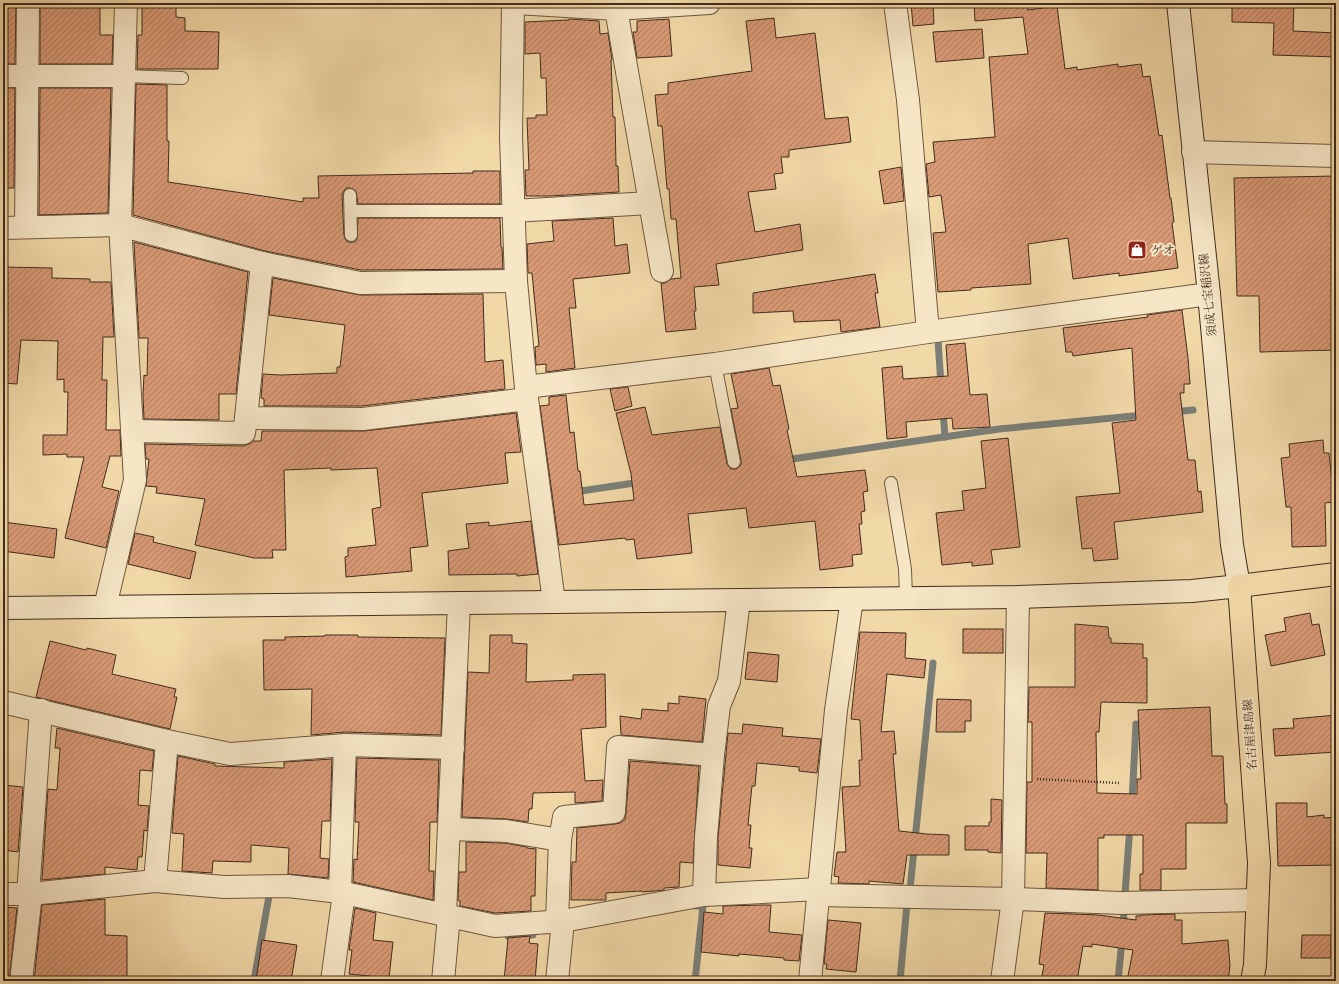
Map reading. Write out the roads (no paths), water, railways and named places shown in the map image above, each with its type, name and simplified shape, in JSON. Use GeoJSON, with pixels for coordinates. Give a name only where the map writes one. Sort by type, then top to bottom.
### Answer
{"type":"FeatureCollection","features":[{"type":"Feature","properties":{"kind":"main road"},"geometry":{"type":"LineString","coordinates":[[1239,586],[1336,574]]}},
{"type":"Feature","properties":{"kind":"main road","name":"名古屋津島線"},"geometry":{"type":"LineString","coordinates":[[1239,586],[1259,863],[1255,965],[1252,981]]}},
{"type":"Feature","properties":{"kind":"street"},"geometry":{"type":"LineString","coordinates":[[26,227],[28,3]]}},
{"type":"Feature","properties":{"kind":"street"},"geometry":{"type":"LineString","coordinates":[[105,607],[135,480],[120,225],[126,3]]}},
{"type":"Feature","properties":{"kind":"street"},"geometry":{"type":"LineString","coordinates":[[513,3],[511,136],[516,281],[527,393],[554,602]]}},
{"type":"Feature","properties":{"kind":"street"},"geometry":{"type":"LineString","coordinates":[[516,3],[610,7],[709,3]]}},
{"type":"Feature","properties":{"kind":"street"},"geometry":{"type":"LineString","coordinates":[[895,3],[908,100],[928,332]]}},
{"type":"Feature","properties":{"kind":"street","name":"須成七宝稲沢線"},"geometry":{"type":"LineString","coordinates":[[1178,3],[1232,545],[1239,586]]}},
{"type":"Feature","properties":{"kind":"street"},"geometry":{"type":"LineString","coordinates":[[610,7],[650,203],[662,271]]}},
{"type":"Feature","properties":{"kind":"street"},"geometry":{"type":"LineString","coordinates":[[3,76],[124,76]]}},
{"type":"Feature","properties":{"kind":"street"},"geometry":{"type":"LineString","coordinates":[[1193,152],[1336,156]]}},
{"type":"Feature","properties":{"kind":"street"},"geometry":{"type":"LineString","coordinates":[[513,211],[650,203]]}},
{"type":"Feature","properties":{"kind":"street"},"geometry":{"type":"LineString","coordinates":[[3,228],[120,225],[262,263],[360,283],[516,281]]}},
{"type":"Feature","properties":{"kind":"street"},"geometry":{"type":"LineString","coordinates":[[132,431],[244,433],[262,263]]}},
{"type":"Feature","properties":{"kind":"street"},"geometry":{"type":"LineString","coordinates":[[246,418],[363,419],[928,332],[1208,294]]}},
{"type":"Feature","properties":{"kind":"street"},"geometry":{"type":"LineString","coordinates":[[3,608],[1018,597],[1192,592],[1239,586]]}},
{"type":"Feature","properties":{"kind":"street"},"geometry":{"type":"LineString","coordinates":[[1002,981],[1013,899],[1018,597]]}},
{"type":"Feature","properties":{"kind":"street"},"geometry":{"type":"LineString","coordinates":[[810,981],[836,710],[852,599]]}},
{"type":"Feature","properties":{"kind":"street"},"geometry":{"type":"LineString","coordinates":[[704,895],[706,837],[713,754],[719,706],[729,681],[739,600]]}},
{"type":"Feature","properties":{"kind":"street"},"geometry":{"type":"LineString","coordinates":[[443,981],[447,916],[449,829],[459,603]]}},
{"type":"Feature","properties":{"kind":"street"},"geometry":{"type":"LineString","coordinates":[[3,702],[167,741],[230,754],[346,745],[453,748]]}},
{"type":"Feature","properties":{"kind":"street"},"geometry":{"type":"LineString","coordinates":[[21,981],[30,894],[41,710]]}},
{"type":"Feature","properties":{"kind":"street"},"geometry":{"type":"LineString","coordinates":[[155,881],[167,741]]}},
{"type":"Feature","properties":{"kind":"street"},"geometry":{"type":"LineString","coordinates":[[332,981],[342,893],[346,745]]}},
{"type":"Feature","properties":{"kind":"street"},"geometry":{"type":"LineString","coordinates":[[557,981],[560,921],[560,840],[564,817],[614,812],[618,747],[713,754]]}},
{"type":"Feature","properties":{"kind":"street"},"geometry":{"type":"LineString","coordinates":[[449,829],[506,831],[560,840]]}},
{"type":"Feature","properties":{"kind":"street"},"geometry":{"type":"LineString","coordinates":[[3,894],[30,894],[155,881],[224,887],[288,886],[342,893],[495,926],[560,921],[704,895],[818,892],[1121,903],[1257,900]]}},
{"type":"Feature","properties":{"kind":"lane"},"geometry":{"type":"LineString","coordinates":[[124,76],[182,78]]}},
{"type":"Feature","properties":{"kind":"lane"},"geometry":{"type":"LineString","coordinates":[[350,195],[351,235]]}},
{"type":"Feature","properties":{"kind":"lane"},"geometry":{"type":"LineString","coordinates":[[351,211],[513,211]]}},
{"type":"Feature","properties":{"kind":"lane"},"geometry":{"type":"LineString","coordinates":[[715,364],[734,462]]}},
{"type":"Feature","properties":{"kind":"lane"},"geometry":{"type":"LineString","coordinates":[[891,483],[904,569],[906,598]]}},
{"type":"Feature","properties":{"kind":"waterway"},"geometry":{"type":"LineString","coordinates":[[938,340],[941,385]]}},
{"type":"Feature","properties":{"kind":"waterway"},"geometry":{"type":"LineString","coordinates":[[1174,412],[1193,410]]}},
{"type":"Feature","properties":{"kind":"waterway"},"geometry":{"type":"LineString","coordinates":[[943,411],[945,437]]}},
{"type":"Feature","properties":{"kind":"waterway"},"geometry":{"type":"LineString","coordinates":[[785,460],[999,429],[1144,415]]}},
{"type":"Feature","properties":{"kind":"waterway"},"geometry":{"type":"LineString","coordinates":[[722,470],[747,466]]}},
{"type":"Feature","properties":{"kind":"waterway"},"geometry":{"type":"LineString","coordinates":[[581,491],[641,482]]}},
{"type":"Feature","properties":{"kind":"waterway"},"geometry":{"type":"LineString","coordinates":[[910,889],[933,663]]}},
{"type":"Feature","properties":{"kind":"waterway"},"geometry":{"type":"LineString","coordinates":[[1132,802],[1136,724]]}},
{"type":"Feature","properties":{"kind":"waterway"},"geometry":{"type":"LineString","coordinates":[[1125,894],[1130,826]]}},
{"type":"Feature","properties":{"kind":"waterway"},"geometry":{"type":"LineString","coordinates":[[255,975],[269,896]]}},
{"type":"Feature","properties":{"kind":"waterway"},"geometry":{"type":"LineString","coordinates":[[900,981],[907,904]]}},
{"type":"Feature","properties":{"kind":"waterway"},"geometry":{"type":"LineString","coordinates":[[695,906],[703,906],[695,981]]}},
{"type":"Feature","properties":{"kind":"waterway"},"geometry":{"type":"LineString","coordinates":[[1123,928],[1124,912]]}},
{"type":"Feature","properties":{"kind":"waterway"},"geometry":{"type":"LineString","coordinates":[[508,936],[533,935]]}},
{"type":"Feature","properties":{"kind":"waterway"},"geometry":{"type":"LineString","coordinates":[[1118,981],[1122,940]]}},
{"type":"Feature","properties":{"kind":"place","name":"ゲオ"},"geometry":{"type":"Point","coordinates":[1137,250]}}]}
